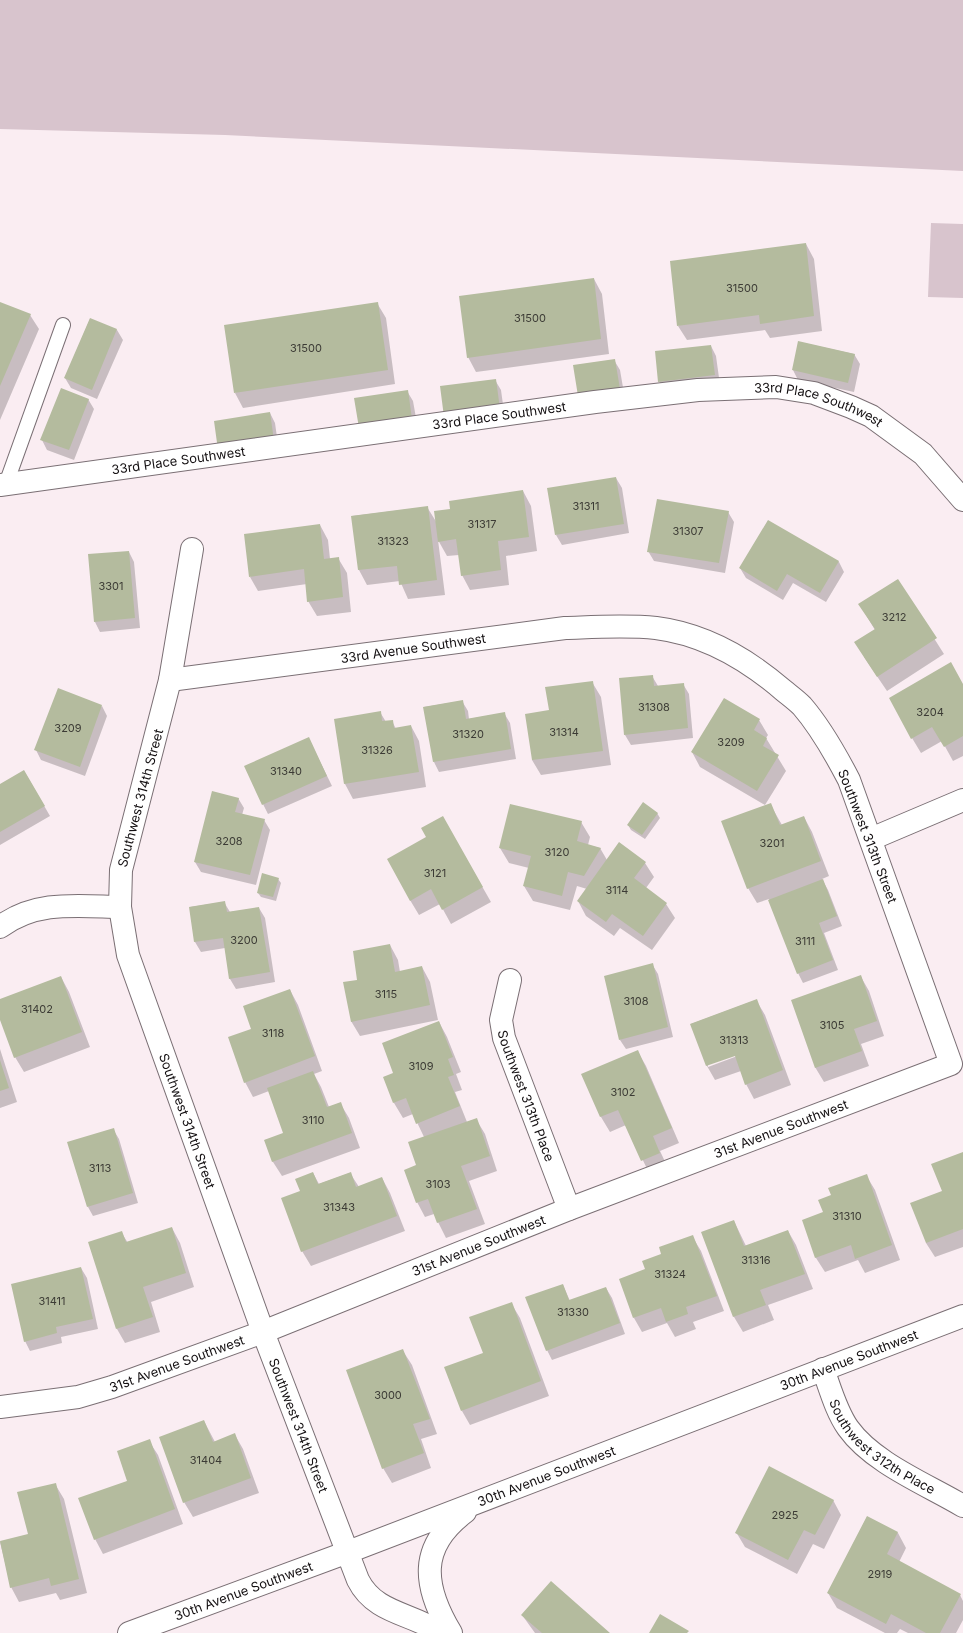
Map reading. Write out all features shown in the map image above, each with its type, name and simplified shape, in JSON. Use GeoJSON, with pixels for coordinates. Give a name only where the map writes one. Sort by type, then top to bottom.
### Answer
{"type":"FeatureCollection","features":[{"type":"Feature","properties":{"kind":"street","name":"33rd Place Southwest"},"geometry":{"type":"LineString","coordinates":[[3,484],[595,402],[698,390],[776,387],[814,393],[871,416],[923,454],[963,500]]}},
{"type":"Feature","properties":{"kind":"street","name":"Southwest 314th Street"},"geometry":{"type":"LineString","coordinates":[[192,549],[170,680],[121,870],[120,907],[128,955],[263,1332],[361,1585],[371,1599],[384,1607],[432,1627],[441,1633]]}},
{"type":"Feature","properties":{"kind":"street","name":"33rd Avenue Southwest"},"geometry":{"type":"LineString","coordinates":[[170,680],[565,628],[611,626],[657,628]]}},
{"type":"Feature","properties":{"kind":"street","name":"Southwest 313th Street"},"geometry":{"type":"LineString","coordinates":[[657,628],[695,637],[727,650],[767,676],[801,705],[826,737],[849,780],[952,1064]]}},
{"type":"Feature","properties":{"kind":"street"},"geometry":{"type":"LineString","coordinates":[[871,839],[963,800]]}},
{"type":"Feature","properties":{"kind":"street"},"geometry":{"type":"LineString","coordinates":[[0,927],[14,916],[41,908],[120,907]]}},
{"type":"Feature","properties":{"kind":"street","name":"Southwest 313th Place"},"geometry":{"type":"LineString","coordinates":[[510,980],[502,1010],[504,1038],[569,1209]]}},
{"type":"Feature","properties":{"kind":"street","name":"31st Avenue Southwest"},"geometry":{"type":"LineString","coordinates":[[0,1407],[78,1397],[112,1387],[263,1332],[569,1209],[952,1064]]}},
{"type":"Feature","properties":{"kind":"street","name":"30th Avenue Southwest"},"geometry":{"type":"LineString","coordinates":[[130,1633],[348,1552],[963,1316]]}},
{"type":"Feature","properties":{"kind":"street","name":"Southwest 312th Place"},"geometry":{"type":"LineString","coordinates":[[823,1369],[842,1417],[856,1438],[868,1450],[963,1506]]}},
{"type":"Feature","properties":{"kind":"street"},"geometry":{"type":"LineString","coordinates":[[451,1633],[439,1611],[431,1585],[429,1566],[433,1548],[441,1533],[455,1519],[479,1501]]}},
{"type":"Feature","properties":{"kind":"lane"},"geometry":{"type":"LineString","coordinates":[[3,484],[63,325]]}},
{"type":"Feature","properties":{"kind":"shaded area"},"geometry":{"type":"Polygon","coordinates":[[[0,0],[963,0],[963,171],[225,135],[0,129],[0,0]]]}},
{"type":"Feature","properties":{"kind":"shaded area"},"geometry":{"type":"Polygon","coordinates":[[[931,223],[963,224],[963,298],[928,297],[931,223]]]}},
{"type":"Feature","properties":{"kind":"building"},"geometry":{"type":"Polygon","coordinates":[[[806,243],[814,316],[760,324],[759,315],[677,326],[670,261],[806,243]]]}},
{"type":"Feature","properties":{"kind":"building"},"geometry":{"type":"Polygon","coordinates":[[[594,278],[601,339],[467,358],[459,296],[594,278]]]}},
{"type":"Feature","properties":{"kind":"building"},"geometry":{"type":"Polygon","coordinates":[[[0,302],[31,314],[0,386],[0,302]]]}},
{"type":"Feature","properties":{"kind":"building"},"geometry":{"type":"Polygon","coordinates":[[[378,302],[388,370],[234,393],[224,325],[378,302]]]}},
{"type":"Feature","properties":{"kind":"building"},"geometry":{"type":"Polygon","coordinates":[[[90,318],[117,329],[92,390],[64,378],[90,318]]]}},
{"type":"Feature","properties":{"kind":"building"},"geometry":{"type":"Polygon","coordinates":[[[798,341],[855,354],[848,383],[792,370],[798,341]]]}},
{"type":"Feature","properties":{"kind":"building"},"geometry":{"type":"Polygon","coordinates":[[[711,345],[715,375],[658,382],[655,351],[711,345]]]}},
{"type":"Feature","properties":{"kind":"building"},"geometry":{"type":"Polygon","coordinates":[[[615,359],[620,389],[578,396],[573,365],[615,359]]]}},
{"type":"Feature","properties":{"kind":"building"},"geometry":{"type":"Polygon","coordinates":[[[496,379],[500,409],[444,417],[440,386],[496,379]]]}},
{"type":"Feature","properties":{"kind":"building"},"geometry":{"type":"Polygon","coordinates":[[[61,388],[89,399],[69,450],[40,440],[61,388]]]}},
{"type":"Feature","properties":{"kind":"building"},"geometry":{"type":"Polygon","coordinates":[[[408,390],[412,419],[359,428],[354,398],[408,390]]]}},
{"type":"Feature","properties":{"kind":"building"},"geometry":{"type":"Polygon","coordinates":[[[270,412],[274,441],[218,450],[214,421],[270,412]]]}},
{"type":"Feature","properties":{"kind":"building"},"geometry":{"type":"Polygon","coordinates":[[[616,477],[624,524],[555,535],[547,488],[616,477]]]}},
{"type":"Feature","properties":{"kind":"building"},"geometry":{"type":"Polygon","coordinates":[[[523,490],[529,537],[498,541],[501,570],[461,576],[456,539],[438,542],[434,511],[450,509],[449,501],[523,490]]]}},
{"type":"Feature","properties":{"kind":"building"},"geometry":{"type":"Polygon","coordinates":[[[657,499],[729,511],[719,563],[647,552],[657,499]]]}},
{"type":"Feature","properties":{"kind":"building"},"geometry":{"type":"Polygon","coordinates":[[[428,506],[437,580],[399,585],[397,566],[358,570],[351,516],[428,506]]]}},
{"type":"Feature","properties":{"kind":"building"},"geometry":{"type":"Polygon","coordinates":[[[768,520],[839,561],[820,593],[787,574],[777,591],[739,568],[768,520]]]}},
{"type":"Feature","properties":{"kind":"building"},"geometry":{"type":"Polygon","coordinates":[[[320,524],[324,559],[339,557],[343,597],[307,602],[304,569],[249,577],[244,534],[320,524]]]}},
{"type":"Feature","properties":{"kind":"building"},"geometry":{"type":"Polygon","coordinates":[[[129,551],[135,618],[94,622],[88,554],[129,551]]]}},
{"type":"Feature","properties":{"kind":"building"},"geometry":{"type":"Polygon","coordinates":[[[898,579],[937,638],[877,677],[854,642],[875,629],[858,604],[898,579]]]}},
{"type":"Feature","properties":{"kind":"building"},"geometry":{"type":"Polygon","coordinates":[[[951,662],[963,684],[963,736],[944,747],[932,727],[911,739],[889,698],[951,662]]]}},
{"type":"Feature","properties":{"kind":"building"},"geometry":{"type":"Polygon","coordinates":[[[653,675],[654,686],[684,683],[688,728],[624,735],[619,678],[653,675]]]}},
{"type":"Feature","properties":{"kind":"building"},"geometry":{"type":"Polygon","coordinates":[[[593,681],[603,751],[532,760],[525,714],[549,710],[545,687],[593,681]]]}},
{"type":"Feature","properties":{"kind":"building"},"geometry":{"type":"Polygon","coordinates":[[[58,688],[102,705],[80,767],[34,750],[58,688]]]}},
{"type":"Feature","properties":{"kind":"building"},"geometry":{"type":"Polygon","coordinates":[[[724,698],[760,719],[754,730],[767,738],[763,746],[779,755],[757,791],[691,752],[724,698]]]}},
{"type":"Feature","properties":{"kind":"building"},"geometry":{"type":"Polygon","coordinates":[[[463,700],[466,719],[505,712],[511,749],[433,762],[423,707],[463,700]]]}},
{"type":"Feature","properties":{"kind":"building"},"geometry":{"type":"Polygon","coordinates":[[[381,711],[382,721],[393,720],[394,728],[411,725],[419,772],[344,784],[334,719],[381,711]]]}},
{"type":"Feature","properties":{"kind":"building"},"geometry":{"type":"Polygon","coordinates":[[[309,737],[327,776],[262,805],[244,766],[309,737]]]}},
{"type":"Feature","properties":{"kind":"building"},"geometry":{"type":"Polygon","coordinates":[[[24,770],[45,806],[0,832],[0,784],[24,770]]]}},
{"type":"Feature","properties":{"kind":"building"},"geometry":{"type":"Polygon","coordinates":[[[212,791],[239,798],[235,812],[265,819],[250,875],[194,862],[212,791]]]}},
{"type":"Feature","properties":{"kind":"building"},"geometry":{"type":"Polygon","coordinates":[[[643,802],[658,813],[642,835],[627,825],[643,802]]]}},
{"type":"Feature","properties":{"kind":"building"},"geometry":{"type":"Polygon","coordinates":[[[771,803],[780,825],[804,816],[821,861],[747,889],[721,821],[771,803]]]}},
{"type":"Feature","properties":{"kind":"building"},"geometry":{"type":"Polygon","coordinates":[[[510,804],[582,821],[577,841],[601,848],[584,876],[568,872],[562,896],[523,886],[531,856],[499,848],[510,804]]]}},
{"type":"Feature","properties":{"kind":"building"},"geometry":{"type":"Polygon","coordinates":[[[443,816],[483,887],[442,910],[431,889],[410,901],[387,859],[426,837],[421,828],[443,816]]]}},
{"type":"Feature","properties":{"kind":"building"},"geometry":{"type":"Polygon","coordinates":[[[619,842],[646,862],[634,878],[667,903],[643,936],[612,914],[606,922],[577,901],[619,842]]]}},
{"type":"Feature","properties":{"kind":"building"},"geometry":{"type":"Polygon","coordinates":[[[262,873],[279,878],[273,897],[257,893],[262,873]]]}},
{"type":"Feature","properties":{"kind":"building"},"geometry":{"type":"Polygon","coordinates":[[[823,879],[837,916],[819,923],[833,960],[797,974],[768,900],[823,879]]]}},
{"type":"Feature","properties":{"kind":"building"},"geometry":{"type":"Polygon","coordinates":[[[225,901],[227,912],[259,907],[270,972],[229,979],[223,938],[194,942],[189,907],[225,901]]]}},
{"type":"Feature","properties":{"kind":"building"},"geometry":{"type":"Polygon","coordinates":[[[390,944],[395,972],[422,966],[430,1005],[351,1022],[343,982],[357,980],[353,951],[390,944]]]}},
{"type":"Feature","properties":{"kind":"building"},"geometry":{"type":"Polygon","coordinates":[[[653,963],[668,1027],[619,1040],[604,976],[653,963]]]}},
{"type":"Feature","properties":{"kind":"building"},"geometry":{"type":"Polygon","coordinates":[[[861,975],[877,1021],[854,1029],[862,1051],[815,1068],[791,1000],[861,975]]]}},
{"type":"Feature","properties":{"kind":"building"},"geometry":{"type":"Polygon","coordinates":[[[61,976],[82,1032],[14,1058],[0,1020],[0,999],[61,976]]]}},
{"type":"Feature","properties":{"kind":"building"},"geometry":{"type":"Polygon","coordinates":[[[290,989],[315,1056],[244,1083],[228,1037],[251,1029],[243,1006],[290,989]]]}},
{"type":"Feature","properties":{"kind":"building"},"geometry":{"type":"Polygon","coordinates":[[[757,999],[783,1070],[745,1085],[735,1056],[706,1066],[690,1024],[757,999]]]}},
{"type":"Feature","properties":{"kind":"building"},"geometry":{"type":"Polygon","coordinates":[[[439,1021],[453,1057],[448,1059],[454,1075],[448,1077],[460,1106],[416,1124],[406,1098],[393,1103],[383,1077],[393,1073],[382,1043],[439,1021]]]}},
{"type":"Feature","properties":{"kind":"building"},"geometry":{"type":"Polygon","coordinates":[[[638,1050],[672,1128],[653,1136],[660,1153],[641,1161],[618,1110],[600,1117],[581,1074],[638,1050]]]}},
{"type":"Feature","properties":{"kind":"building"},"geometry":{"type":"Polygon","coordinates":[[[0,1060],[9,1088],[0,1091],[0,1060]]]}},
{"type":"Feature","properties":{"kind":"building"},"geometry":{"type":"Polygon","coordinates":[[[313,1071],[327,1107],[341,1102],[352,1133],[272,1162],[264,1140],[283,1133],[267,1088],[313,1071]]]}},
{"type":"Feature","properties":{"kind":"building"},"geometry":{"type":"Polygon","coordinates":[[[477,1118],[490,1156],[461,1166],[477,1209],[437,1223],[428,1199],[416,1203],[404,1170],[416,1165],[408,1142],[477,1118]]]}},
{"type":"Feature","properties":{"kind":"building"},"geometry":{"type":"Polygon","coordinates":[[[114,1128],[133,1193],[87,1207],[67,1142],[114,1128]]]}},
{"type":"Feature","properties":{"kind":"building"},"geometry":{"type":"Polygon","coordinates":[[[963,1152],[963,1229],[926,1243],[910,1203],[942,1191],[931,1164],[963,1152]]]}},
{"type":"Feature","properties":{"kind":"building"},"geometry":{"type":"Polygon","coordinates":[[[313,1172],[318,1184],[351,1172],[356,1187],[382,1177],[397,1216],[301,1252],[281,1198],[300,1191],[295,1179],[313,1172]]]}},
{"type":"Feature","properties":{"kind":"building"},"geometry":{"type":"Polygon","coordinates":[[[867,1174],[892,1245],[855,1259],[851,1245],[815,1258],[802,1220],[823,1212],[818,1200],[831,1195],[828,1188],[867,1174]]]}},
{"type":"Feature","properties":{"kind":"building"},"geometry":{"type":"Polygon","coordinates":[[[734,1220],[744,1246],[788,1230],[805,1274],[760,1290],[766,1305],[733,1317],[701,1232],[734,1220]]]}},
{"type":"Feature","properties":{"kind":"building"},"geometry":{"type":"Polygon","coordinates":[[[172,1227],[186,1273],[143,1287],[153,1317],[116,1329],[88,1242],[122,1231],[126,1242],[172,1227]]]}},
{"type":"Feature","properties":{"kind":"building"},"geometry":{"type":"Polygon","coordinates":[[[693,1235],[717,1296],[686,1307],[688,1314],[666,1322],[661,1308],[633,1318],[619,1279],[645,1269],[642,1261],[661,1254],[659,1247],[693,1235]]]}},
{"type":"Feature","properties":{"kind":"building"},"geometry":{"type":"Polygon","coordinates":[[[81,1267],[93,1319],[56,1327],[57,1333],[24,1342],[11,1284],[81,1267]]]}},
{"type":"Feature","properties":{"kind":"building"},"geometry":{"type":"Polygon","coordinates":[[[563,1284],[569,1300],[606,1287],[620,1323],[546,1351],[525,1297],[563,1284]]]}},
{"type":"Feature","properties":{"kind":"building"},"geometry":{"type":"Polygon","coordinates":[[[512,1302],[541,1381],[461,1411],[444,1367],[483,1353],[469,1317],[512,1302]]]}},
{"type":"Feature","properties":{"kind":"building"},"geometry":{"type":"Polygon","coordinates":[[[403,1349],[430,1419],[413,1424],[424,1453],[382,1469],[346,1370],[403,1349]]]}},
{"type":"Feature","properties":{"kind":"building"},"geometry":{"type":"Polygon","coordinates":[[[204,1420],[213,1442],[235,1433],[251,1478],[183,1503],[159,1437],[204,1420]]]}},
{"type":"Feature","properties":{"kind":"building"},"geometry":{"type":"Polygon","coordinates":[[[150,1439],[175,1509],[94,1540],[78,1498],[127,1481],[117,1451],[150,1439]]]}},
{"type":"Feature","properties":{"kind":"building"},"geometry":{"type":"Polygon","coordinates":[[[769,1466],[834,1500],[815,1535],[804,1530],[788,1560],[735,1533],[769,1466]]]}},
{"type":"Feature","properties":{"kind":"building"},"geometry":{"type":"Polygon","coordinates":[[[56,1483],[79,1579],[51,1586],[49,1578],[10,1588],[0,1541],[28,1534],[17,1492],[56,1483]]]}},
{"type":"Feature","properties":{"kind":"building"},"geometry":{"type":"Polygon","coordinates":[[[867,1516],[898,1532],[887,1554],[961,1594],[940,1633],[926,1633],[891,1614],[886,1624],[827,1593],[867,1516]]]}},
{"type":"Feature","properties":{"kind":"building"},"geometry":{"type":"Polygon","coordinates":[[[551,1581],[610,1633],[542,1633],[521,1615],[551,1581]]]}},
{"type":"Feature","properties":{"kind":"building"},"geometry":{"type":"Polygon","coordinates":[[[660,1614],[689,1631],[687,1633],[649,1633],[660,1614]]]}}]}
